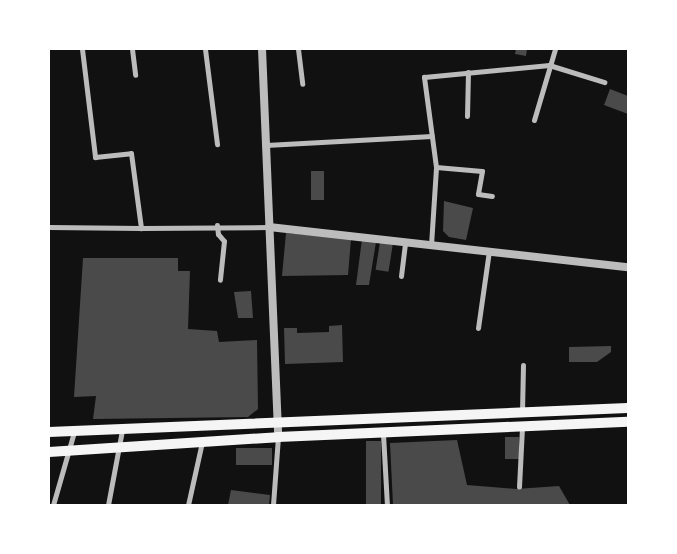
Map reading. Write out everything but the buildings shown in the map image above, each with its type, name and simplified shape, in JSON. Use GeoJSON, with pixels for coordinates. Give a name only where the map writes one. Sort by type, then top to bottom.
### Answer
{"type":"FeatureCollection","features":[{"type":"Feature","properties":{"kind":"main road"},"geometry":{"type":"LineString","coordinates":[[49,432],[628,408]]}},
{"type":"Feature","properties":{"kind":"main road"},"geometry":{"type":"LineString","coordinates":[[49,452],[278,437],[628,422]]}},
{"type":"Feature","properties":{"kind":"street"},"geometry":{"type":"LineString","coordinates":[[82,49],[95,157],[131,153],[141,228]]}},
{"type":"Feature","properties":{"kind":"street"},"geometry":{"type":"LineString","coordinates":[[132,49],[135,75]]}},
{"type":"Feature","properties":{"kind":"street"},"geometry":{"type":"LineString","coordinates":[[205,49],[218,144]]}},
{"type":"Feature","properties":{"kind":"street"},"geometry":{"type":"LineString","coordinates":[[262,49],[278,437],[274,505]]}},
{"type":"Feature","properties":{"kind":"street"},"geometry":{"type":"LineString","coordinates":[[298,49],[302,84]]}},
{"type":"Feature","properties":{"kind":"street"},"geometry":{"type":"LineString","coordinates":[[534,120],[555,49]]}},
{"type":"Feature","properties":{"kind":"street"},"geometry":{"type":"LineString","coordinates":[[431,245],[436,167],[424,76],[549,65],[604,82]]}},
{"type":"Feature","properties":{"kind":"street"},"geometry":{"type":"LineString","coordinates":[[467,116],[468,72]]}},
{"type":"Feature","properties":{"kind":"street"},"geometry":{"type":"LineString","coordinates":[[266,145],[432,136]]}},
{"type":"Feature","properties":{"kind":"street"},"geometry":{"type":"LineString","coordinates":[[436,167],[482,171],[478,194],[492,196]]}},
{"type":"Feature","properties":{"kind":"street"},"geometry":{"type":"LineString","coordinates":[[217,225],[218,234],[224,241],[220,280]]}},
{"type":"Feature","properties":{"kind":"street"},"geometry":{"type":"LineString","coordinates":[[49,227],[269,226],[628,267]]}},
{"type":"Feature","properties":{"kind":"street"},"geometry":{"type":"LineString","coordinates":[[401,276],[405,242]]}},
{"type":"Feature","properties":{"kind":"street"},"geometry":{"type":"LineString","coordinates":[[478,328],[489,251]]}},
{"type":"Feature","properties":{"kind":"street"},"geometry":{"type":"LineString","coordinates":[[522,412],[523,364]]}},
{"type":"Feature","properties":{"kind":"street"},"geometry":{"type":"LineString","coordinates":[[519,487],[522,427]]}},
{"type":"Feature","properties":{"kind":"street"},"geometry":{"type":"LineString","coordinates":[[108,505],[121,448],[122,430]]}},
{"type":"Feature","properties":{"kind":"street"},"geometry":{"type":"LineString","coordinates":[[53,505],[74,432]]}},
{"type":"Feature","properties":{"kind":"street"},"geometry":{"type":"LineString","coordinates":[[383,434],[387,505]]}},
{"type":"Feature","properties":{"kind":"street"},"geometry":{"type":"LineString","coordinates":[[188,505],[202,442]]}}]}
